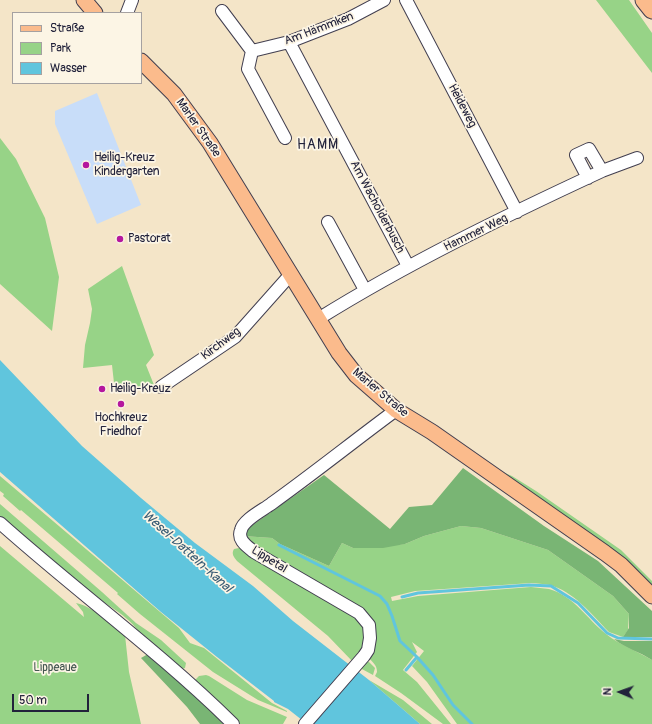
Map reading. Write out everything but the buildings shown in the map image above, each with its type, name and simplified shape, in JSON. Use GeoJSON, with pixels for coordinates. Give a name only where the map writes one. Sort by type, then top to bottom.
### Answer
{"type":"FeatureCollection","features":[{"type":"Feature","properties":{"kind":"highway"},"geometry":{"type":"LineString","coordinates":[[644,0],[652,10]]}},
{"type":"Feature","properties":{"kind":"main road"},"geometry":{"type":"LineString","coordinates":[[84,0],[94,12]]}},
{"type":"Feature","properties":{"kind":"main road","name":"Marler Straße"},"geometry":{"type":"LineString","coordinates":[[142,63],[174,94],[210,143],[347,364],[369,387],[396,410],[432,432],[621,565],[652,596]]}},
{"type":"Feature","properties":{"kind":"street"},"geometry":{"type":"LineString","coordinates":[[126,12],[132,0]]}},
{"type":"Feature","properties":{"kind":"street","name":"Am Hämmken"},"geometry":{"type":"LineString","coordinates":[[252,51],[289,42],[348,19],[384,0]]}},
{"type":"Feature","properties":{"kind":"street","name":"Heideweg"},"geometry":{"type":"LineString","coordinates":[[406,0],[517,212]]}},
{"type":"Feature","properties":{"kind":"street"},"geometry":{"type":"LineString","coordinates":[[222,12],[252,51],[248,69],[285,138]]}},
{"type":"Feature","properties":{"kind":"street","name":"Am Wacholderbusch"},"geometry":{"type":"LineString","coordinates":[[289,42],[408,266]]}},
{"type":"Feature","properties":{"kind":"street"},"geometry":{"type":"LineString","coordinates":[[588,178],[576,156],[589,148],[602,171]]}},
{"type":"Feature","properties":{"kind":"street","name":"Hammer Weg"},"geometry":{"type":"LineString","coordinates":[[318,319],[408,266],[602,171],[637,158]]}},
{"type":"Feature","properties":{"kind":"street"},"geometry":{"type":"LineString","coordinates":[[328,222],[365,290]]}},
{"type":"Feature","properties":{"kind":"street","name":"Kirchweg"},"geometry":{"type":"LineString","coordinates":[[160,387],[235,337],[291,274]]}},
{"type":"Feature","properties":{"kind":"street","name":"Lippetal"},"geometry":{"type":"LineString","coordinates":[[305,724],[364,656],[370,642],[369,625],[355,610],[254,552],[244,544],[240,531],[247,521],[292,489],[396,410]]}},
{"type":"Feature","properties":{"kind":"street"},"geometry":{"type":"LineString","coordinates":[[0,523],[130,631],[233,724]]}},
{"type":"Feature","properties":{"kind":"shaded area"},"geometry":{"type":"Polygon","coordinates":[[[97,93],[141,205],[97,224],[55,124],[55,111],[97,93]]]}},
{"type":"Feature","properties":{"kind":"green space"},"geometry":{"type":"Polygon","coordinates":[[[596,0],[629,0],[652,33],[652,73],[596,0]]]}},
{"type":"Feature","properties":{"kind":"green space"},"geometry":{"type":"Polygon","coordinates":[[[0,138],[16,159],[45,218],[59,277],[52,331],[0,284],[0,138]]]}},
{"type":"Feature","properties":{"kind":"green space","name":"Heilig-Kreuz"},"geometry":{"type":"Polygon","coordinates":[[[122,266],[154,355],[146,365],[154,385],[115,392],[112,365],[83,368],[85,345],[92,309],[88,289],[122,266]]]}},
{"type":"Feature","properties":{"kind":"green space"},"geometry":{"type":"Polygon","coordinates":[[[463,468],[544,526],[598,561],[652,611],[652,637],[623,637],[629,628],[629,614],[613,596],[548,550],[481,528],[461,526],[424,536],[405,544],[383,548],[353,548],[342,543],[329,566],[280,544],[272,538],[243,536],[244,531],[324,475],[390,529],[409,507],[432,505],[463,468]]]}},
{"type":"Feature","properties":{"kind":"green space"},"geometry":{"type":"Polygon","coordinates":[[[500,471],[512,476],[536,491],[621,550],[652,581],[652,588],[500,471]]]}},
{"type":"Feature","properties":{"kind":"green space"},"geometry":{"type":"Polygon","coordinates":[[[0,476],[179,628],[190,643],[204,648],[272,703],[287,712],[258,700],[213,672],[140,614],[117,594],[118,593],[3,496],[4,494],[0,491],[0,476]]]}},
{"type":"Feature","properties":{"kind":"green space"},"geometry":{"type":"Polygon","coordinates":[[[0,504],[136,623],[161,640],[186,663],[185,668],[182,669],[140,634],[130,621],[86,590],[0,516],[0,504]]]}},
{"type":"Feature","properties":{"kind":"green space"},"geometry":{"type":"Polygon","coordinates":[[[461,526],[481,528],[548,550],[613,596],[629,614],[628,630],[623,637],[609,632],[582,604],[567,592],[549,585],[531,583],[415,591],[391,597],[392,601],[418,596],[531,587],[549,589],[558,592],[580,608],[611,638],[652,660],[652,724],[457,724],[427,682],[412,666],[424,651],[412,642],[417,652],[403,670],[417,682],[451,724],[443,724],[375,676],[377,672],[376,668],[369,658],[374,628],[257,549],[243,536],[272,538],[280,544],[329,566],[342,543],[353,548],[405,544],[424,536],[461,526]]]}},
{"type":"Feature","properties":{"kind":"green space"},"geometry":{"type":"Polygon","coordinates":[[[241,545],[356,617],[365,631],[365,640],[361,650],[353,662],[328,636],[237,561],[233,555],[233,551],[241,545]]]}},
{"type":"Feature","properties":{"kind":"green space","name":"Lippeaue"},"geometry":{"type":"Polygon","coordinates":[[[0,546],[84,617],[83,612],[76,603],[88,608],[109,621],[125,635],[129,672],[141,724],[0,724],[0,546]]]}},
{"type":"Feature","properties":{"kind":"green space"},"geometry":{"type":"Polygon","coordinates":[[[614,639],[624,641],[652,641],[652,660],[623,645],[614,639]]]}},
{"type":"Feature","properties":{"kind":"green space"},"geometry":{"type":"Polygon","coordinates":[[[148,654],[227,724],[200,724],[187,707],[141,658],[148,654]]]}},
{"type":"Feature","properties":{"kind":"green space"},"geometry":{"type":"Polygon","coordinates":[[[367,660],[375,668],[373,675],[360,668],[367,660]]]}},
{"type":"Feature","properties":{"kind":"green space"},"geometry":{"type":"Polygon","coordinates":[[[206,675],[247,700],[287,717],[283,724],[240,724],[194,681],[199,676],[206,675]]]}},
{"type":"Feature","properties":{"kind":"green space"},"geometry":{"type":"Polygon","coordinates":[[[369,680],[403,700],[432,724],[420,724],[369,680]]]}},
{"type":"Feature","properties":{"kind":"water","name":"Wesel-Datteln-Kanal"},"geometry":{"type":"Polygon","coordinates":[[[0,360],[82,446],[141,498],[195,543],[253,586],[293,621],[369,680],[420,724],[307,724],[288,709],[274,702],[161,612],[0,472],[0,360]]]}},
{"type":"Feature","properties":{"kind":"waterway"},"geometry":{"type":"LineString","coordinates":[[279,545],[380,596],[387,604],[400,641],[417,657],[406,670]]}},
{"type":"Feature","properties":{"kind":"waterway"},"geometry":{"type":"LineString","coordinates":[[402,597],[418,593],[529,585],[551,586],[578,603],[607,633],[618,638],[652,639]]}},
{"type":"Feature","properties":{"kind":"waterway"},"geometry":{"type":"LineString","coordinates":[[417,657],[433,675],[453,705],[472,724]]}},
{"type":"Feature","properties":{"kind":"place","name":"Heilig-Kreuz Kindergarten"},"geometry":{"type":"Point","coordinates":[86,165]}},
{"type":"Feature","properties":{"kind":"place","name":"Pastorat"},"geometry":{"type":"Point","coordinates":[120,239]}},
{"type":"Feature","properties":{"kind":"place","name":"Heilig-Kreuz"},"geometry":{"type":"Point","coordinates":[102,389]}},
{"type":"Feature","properties":{"kind":"place","name":"Hochkreuz Friedhof"},"geometry":{"type":"Point","coordinates":[121,404]}},
{"type":"Feature","properties":{"kind":"district","name":"HAMM"},"geometry":{"type":"Point","coordinates":[318,145]}}]}
